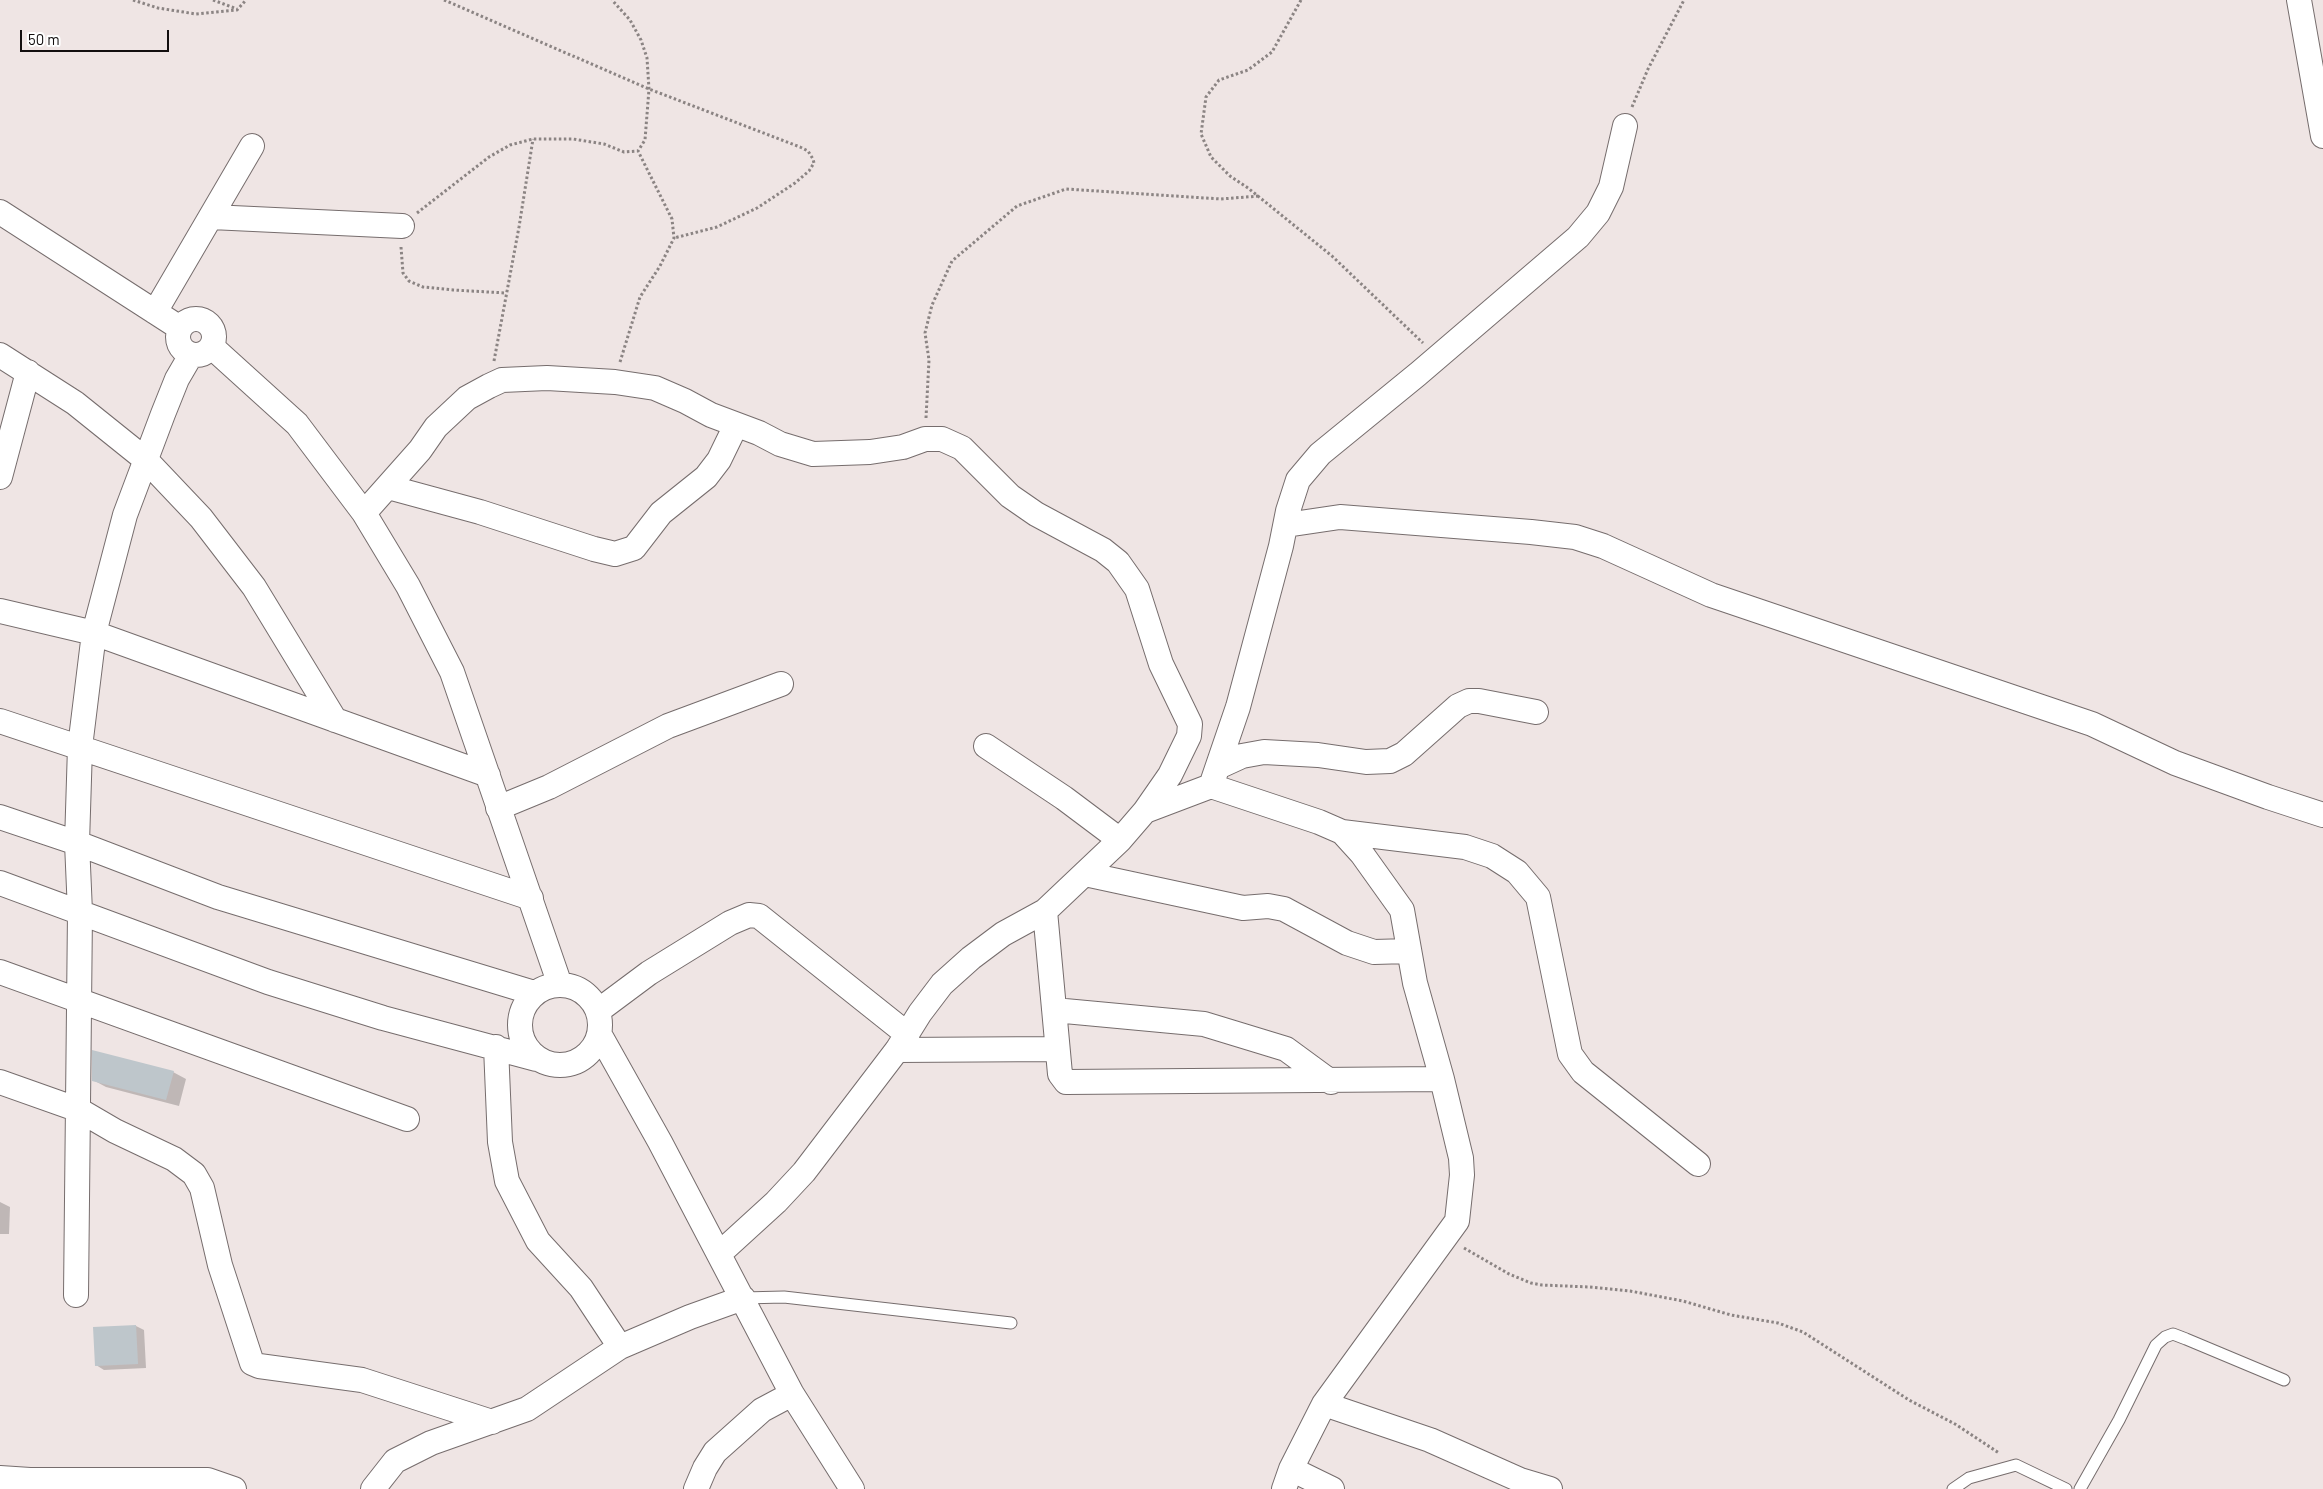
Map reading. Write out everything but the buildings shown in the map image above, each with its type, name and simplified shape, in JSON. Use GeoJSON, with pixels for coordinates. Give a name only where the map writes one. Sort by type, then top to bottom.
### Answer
{"type":"FeatureCollection","features":[{"type":"Feature","properties":{"kind":"street"},"geometry":{"type":"LineString","coordinates":[[2299,0],[2323,136]]}},
{"type":"Feature","properties":{"kind":"street"},"geometry":{"type":"LineString","coordinates":[[1214,776],[1238,707],[1286,525],[1288,511],[1298,480],[1320,454],[1438,357],[1578,237],[1598,213],[1611,187],[1625,126]]}},
{"type":"Feature","properties":{"kind":"street"},"geometry":{"type":"LineString","coordinates":[[155,312],[252,146]]}},
{"type":"Feature","properties":{"kind":"street"},"geometry":{"type":"LineString","coordinates":[[0,212],[180,328]]}},
{"type":"Feature","properties":{"kind":"street"},"geometry":{"type":"LineString","coordinates":[[211,217],[402,226]]}},
{"type":"Feature","properties":{"kind":"street"},"geometry":{"type":"LineString","coordinates":[[76,1296],[80,912],[77,843],[80,747],[94,632],[125,515],[177,379],[201,351],[215,336],[207,322],[202,319],[189,320],[180,328],[179,344],[182,349],[201,351],[297,424],[364,513],[408,586],[452,672],[560,984]]}},
{"type":"Feature","properties":{"kind":"street"},"geometry":{"type":"LineString","coordinates":[[0,355],[75,403],[146,460],[201,518],[254,587],[335,720]]}},
{"type":"Feature","properties":{"kind":"street"},"geometry":{"type":"LineString","coordinates":[[0,477],[28,372]]}},
{"type":"Feature","properties":{"kind":"street"},"geometry":{"type":"LineString","coordinates":[[364,513],[388,487],[436,427],[467,398],[489,386],[502,380],[547,378],[615,382],[655,388],[711,415],[780,444],[813,454],[840,454],[895,448],[925,439],[942,439],[962,448],[1010,496],[1036,514],[1103,550],[1118,562],[1137,589],[1161,664],[1190,724],[1189,736],[1182,753],[1145,811],[1120,840],[1085,874],[1045,911],[1002,934],[970,958],[942,984],[902,1042],[804,1172],[776,1202],[719,1254]]}},
{"type":"Feature","properties":{"kind":"street"},"geometry":{"type":"LineString","coordinates":[[388,487],[480,512],[594,549],[616,554],[634,548],[661,514],[706,477],[719,460],[736,425]]}},
{"type":"Feature","properties":{"kind":"street"},"geometry":{"type":"LineString","coordinates":[[1286,525],[1349,517],[1575,537],[1603,546],[1711,595],[2092,724],[2175,762],[2268,797],[2323,815]]}},
{"type":"Feature","properties":{"kind":"street"},"geometry":{"type":"LineString","coordinates":[[0,611],[94,632],[488,776]]}},
{"type":"Feature","properties":{"kind":"street"},"geometry":{"type":"LineString","coordinates":[[498,808],[548,787],[668,726],[781,684]]}},
{"type":"Feature","properties":{"kind":"street"},"geometry":{"type":"LineString","coordinates":[[1145,811],[1214,776],[1242,756],[1264,752],[1318,755],[1366,762],[1390,760],[1404,754],[1458,706],[1469,701],[1479,701],[1536,712]]}},
{"type":"Feature","properties":{"kind":"street"},"geometry":{"type":"LineString","coordinates":[[0,721],[531,898]]}},
{"type":"Feature","properties":{"kind":"street"},"geometry":{"type":"LineString","coordinates":[[986,746],[1079,808],[1120,840]]}},
{"type":"Feature","properties":{"kind":"street"},"geometry":{"type":"LineString","coordinates":[[1214,776],[1342,832],[1465,847],[1492,856],[1517,872],[1538,896],[1570,1054],[1583,1072],[1698,1164]]}},
{"type":"Feature","properties":{"kind":"street"},"geometry":{"type":"LineString","coordinates":[[0,817],[77,843],[218,896],[534,993]]}},
{"type":"Feature","properties":{"kind":"street"},"geometry":{"type":"LineString","coordinates":[[1332,1489],[1287,1479],[1324,1404],[1457,1221],[1462,1175],[1461,1158],[1442,1080],[1420,1004],[1402,910],[1362,854],[1342,832]]}},
{"type":"Feature","properties":{"kind":"street"},"geometry":{"type":"LineString","coordinates":[[1085,874],[1243,908],[1268,906],[1284,909],[1346,944],[1374,952],[1409,951]]}},
{"type":"Feature","properties":{"kind":"street"},"geometry":{"type":"LineString","coordinates":[[0,883],[268,982],[383,1018],[496,1047],[551,1065],[566,1065],[581,1060],[593,1049],[600,1035],[601,1023],[598,1011],[592,1000],[583,992],[572,986],[560,984],[534,993],[524,1004],[519,1019],[520,1034],[525,1047],[536,1059]]}},
{"type":"Feature","properties":{"kind":"street"},"geometry":{"type":"LineString","coordinates":[[1045,911],[1060,1074],[1066,1082],[1442,1080]]}},
{"type":"Feature","properties":{"kind":"street"},"geometry":{"type":"LineString","coordinates":[[598,1011],[649,973],[730,923],[750,915],[758,916],[902,1042],[1057,1049]]}},
{"type":"Feature","properties":{"kind":"street"},"geometry":{"type":"LineString","coordinates":[[0,972],[406,1120]]}},
{"type":"Feature","properties":{"kind":"street"},"geometry":{"type":"LineString","coordinates":[[1054,1010],[1204,1024],[1286,1049],[1331,1082]]}},
{"type":"Feature","properties":{"kind":"street"},"geometry":{"type":"LineString","coordinates":[[600,1035],[743,1298],[792,1394],[852,1489]]}},
{"type":"Feature","properties":{"kind":"street"},"geometry":{"type":"LineString","coordinates":[[496,1047],[500,1142],[507,1181],[538,1241],[581,1288],[620,1347]]}},
{"type":"Feature","properties":{"kind":"street"},"geometry":{"type":"LineString","coordinates":[[0,1082],[78,1110],[174,1159],[194,1174],[202,1188],[220,1265],[252,1363],[259,1366],[362,1380],[492,1422]]}},
{"type":"Feature","properties":{"kind":"street"},"geometry":{"type":"LineString","coordinates":[[373,1489],[395,1461],[431,1443],[527,1409],[620,1347],[690,1317],[743,1298]]}},
{"type":"Feature","properties":{"kind":"street"},"geometry":{"type":"LineString","coordinates":[[696,1489],[704,1468],[715,1452],[762,1410],[792,1394]]}},
{"type":"Feature","properties":{"kind":"street"},"geometry":{"type":"LineString","coordinates":[[1324,1404],[1430,1440],[1520,1480],[1550,1489]]}},
{"type":"Feature","properties":{"kind":"street"},"geometry":{"type":"LineString","coordinates":[[0,1478],[30,1480],[208,1480],[234,1489]]}},
{"type":"Feature","properties":{"kind":"lane"},"geometry":{"type":"LineString","coordinates":[[743,1298],[784,1297],[1010,1323]]}},
{"type":"Feature","properties":{"kind":"lane"},"geometry":{"type":"LineString","coordinates":[[2080,1489],[2120,1420],[2156,1345],[2165,1337],[2173,1334],[2284,1380]]}},
{"type":"Feature","properties":{"kind":"lane"},"geometry":{"type":"LineString","coordinates":[[1953,1489],[1969,1478],[2016,1465],[2066,1489]]}},
{"type":"Feature","properties":{"kind":"path"},"geometry":{"type":"LineString","coordinates":[[133,0],[158,8],[196,14],[237,10],[246,0]]}},
{"type":"Feature","properties":{"kind":"path"},"geometry":{"type":"LineString","coordinates":[[213,0],[237,10]]}},
{"type":"Feature","properties":{"kind":"path"},"geometry":{"type":"LineString","coordinates":[[444,0],[649,89],[808,151],[814,163],[809,171],[796,183],[757,208],[718,227],[674,238]]}},
{"type":"Feature","properties":{"kind":"path"},"geometry":{"type":"LineString","coordinates":[[612,0],[630,20],[641,40],[647,58],[649,89],[645,140],[638,151]]}},
{"type":"Feature","properties":{"kind":"path"},"geometry":{"type":"LineString","coordinates":[[1301,0],[1272,52],[1248,70],[1220,80],[1206,97],[1201,134],[1211,157],[1230,176],[1259,196],[1332,256],[1438,357]]}},
{"type":"Feature","properties":{"kind":"path"},"geometry":{"type":"LineString","coordinates":[[1625,126],[1648,69],[1684,0]]}},
{"type":"Feature","properties":{"kind":"path"},"geometry":{"type":"LineString","coordinates":[[506,293],[453,290],[422,286],[409,281],[403,273],[401,260],[402,226],[489,157],[510,145],[532,139],[573,139],[604,144],[624,152],[638,151]]}},
{"type":"Feature","properties":{"kind":"path"},"geometry":{"type":"LineString","coordinates":[[489,386],[519,227],[532,139]]}},
{"type":"Feature","properties":{"kind":"path"},"geometry":{"type":"LineString","coordinates":[[615,382],[640,297],[660,266],[674,238],[672,219],[638,151]]}},
{"type":"Feature","properties":{"kind":"path"},"geometry":{"type":"LineString","coordinates":[[925,439],[929,360],[925,334],[932,305],[952,261],[1017,206],[1066,189],[1221,199],[1259,196]]}},
{"type":"Feature","properties":{"kind":"path"},"geometry":{"type":"LineString","coordinates":[[1447,1236],[1509,1274],[1531,1283],[1589,1286],[1630,1291],[1683,1301],[1731,1315],[1778,1323],[1803,1332],[1909,1400],[1955,1424],[2016,1465]]}}]}
